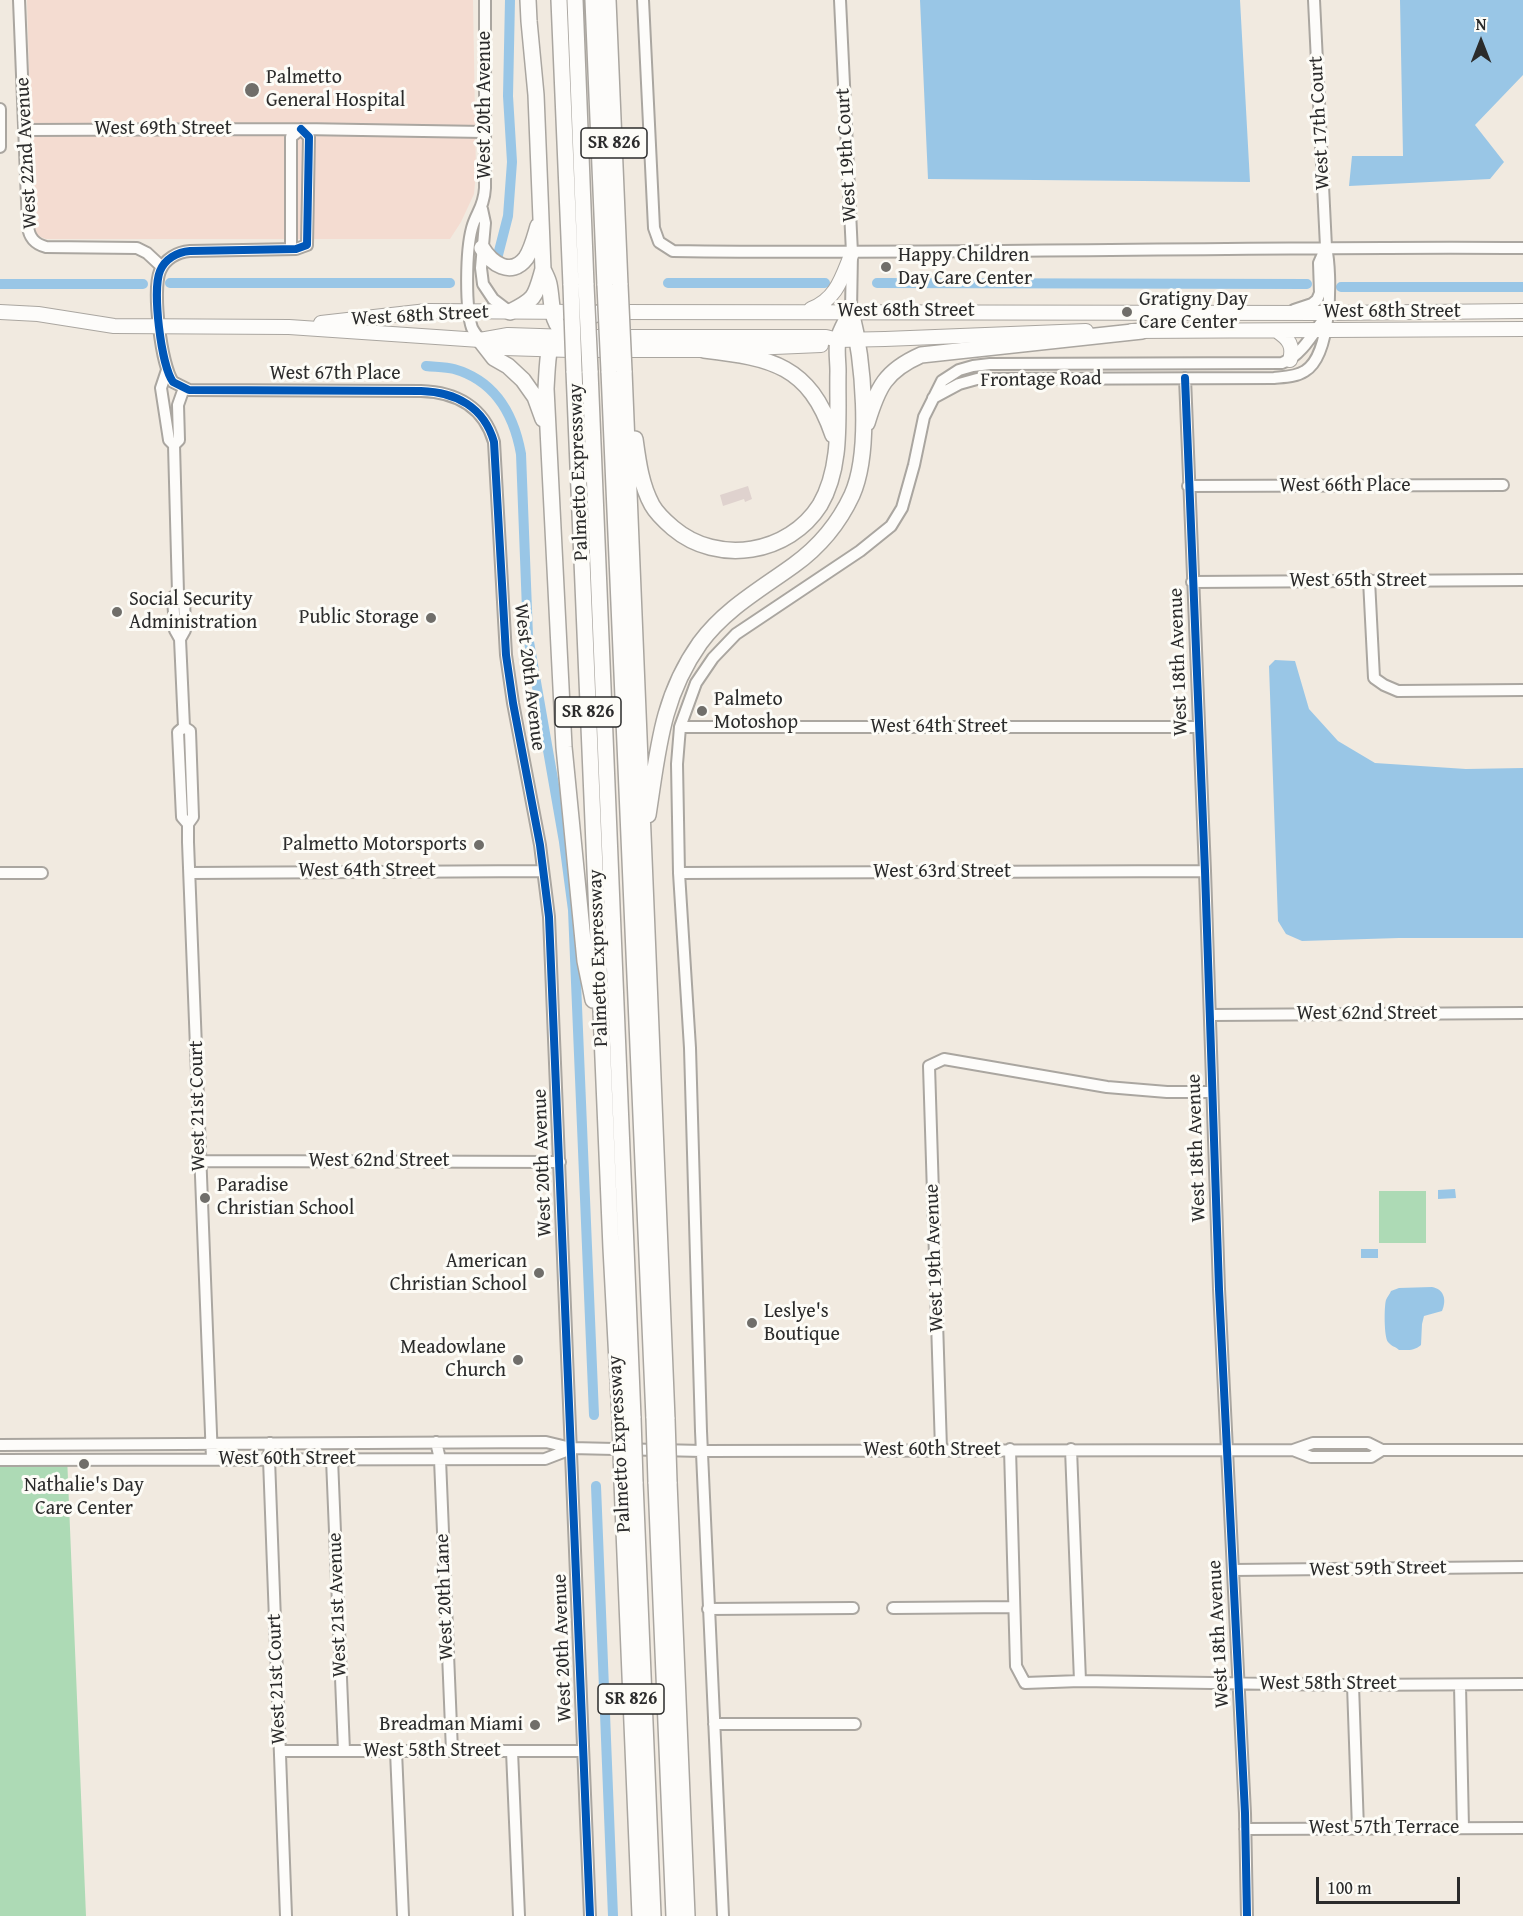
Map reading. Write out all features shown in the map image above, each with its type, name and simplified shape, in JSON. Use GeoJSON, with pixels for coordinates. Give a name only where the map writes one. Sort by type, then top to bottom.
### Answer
{"type":"FeatureCollection","features":[{"type":"Feature","properties":{"kind":"highway"},"geometry":{"type":"LineString","coordinates":[[510,312],[526,304],[534,296],[538,290],[543,269],[536,95],[528,0]]}},
{"type":"Feature","properties":{"kind":"highway","name":"Palmetto Expressway"},"geometry":{"type":"LineString","coordinates":[[559,0],[579,285],[602,1053],[629,1482],[640,1916]]}},
{"type":"Feature","properties":{"kind":"highway"},"geometry":{"type":"LineString","coordinates":[[574,0],[579,285]]}},
{"type":"Feature","properties":{"kind":"highway"},"geometry":{"type":"LineString","coordinates":[[594,0],[613,285]]}},
{"type":"Feature","properties":{"kind":"highway","name":"SR 826"},"geometry":{"type":"LineString","coordinates":[[609,0],[613,285],[643,854],[660,1418],[687,1916]]}},
{"type":"Feature","properties":{"kind":"highway"},"geometry":{"type":"LineString","coordinates":[[482,248],[489,259],[497,265],[507,267],[519,264],[530,250],[542,217]]}},
{"type":"Feature","properties":{"kind":"highway"},"geometry":{"type":"LineString","coordinates":[[543,269],[549,286],[552,312],[559,338],[546,389],[564,747],[585,961],[602,1053]]}},
{"type":"Feature","properties":{"kind":"highway"},"geometry":{"type":"LineString","coordinates":[[643,854],[664,719],[681,673],[701,642],[725,615],[816,547],[830,531],[852,496],[858,479],[863,396],[858,339],[851,311]]}},
{"type":"Feature","properties":{"kind":"highway"},"geometry":{"type":"LineString","coordinates":[[617,371],[644,487],[653,506],[682,536],[704,546],[726,551],[750,551],[772,545],[807,522],[828,488],[835,463],[838,339],[851,311]]}},
{"type":"Feature","properties":{"kind":"highway"},"geometry":{"type":"LineString","coordinates":[[559,338],[601,312]]}},
{"type":"Feature","properties":{"kind":"highway"},"geometry":{"type":"LineString","coordinates":[[862,440],[876,394],[884,381],[893,370],[921,355],[1142,331]]}},
{"type":"Feature","properties":{"kind":"highway"},"geometry":{"type":"LineString","coordinates":[[480,340],[494,358],[508,366],[523,380],[535,397],[548,430]]}},
{"type":"Feature","properties":{"kind":"highway"},"geometry":{"type":"LineString","coordinates":[[704,350],[762,359],[784,368],[800,380],[816,398],[828,419],[836,444]]}},
{"type":"Feature","properties":{"kind":"highway"},"geometry":{"type":"LineString","coordinates":[[582,371],[626,1418]]}},
{"type":"Feature","properties":{"kind":"highway"},"geometry":{"type":"LineString","coordinates":[[617,371],[660,1418]]}},
{"type":"Feature","properties":{"kind":"highway"},"geometry":{"type":"LineString","coordinates":[[629,1482],[653,1916]]}},
{"type":"Feature","properties":{"kind":"highway"},"geometry":{"type":"LineString","coordinates":[[663,1482],[674,1916]]}},
{"type":"Feature","properties":{"kind":"main road"},"geometry":{"type":"LineString","coordinates":[[808,311],[830,299],[852,253]]}},
{"type":"Feature","properties":{"kind":"main road","name":"West 68th Street"},"geometry":{"type":"LineString","coordinates":[[289,327],[427,311],[1287,313],[1523,311]]}},
{"type":"Feature","properties":{"kind":"main road","name":"West 68th Street"},"geometry":{"type":"LineString","coordinates":[[0,312],[38,314],[114,326],[289,327],[480,340],[504,348],[559,338],[826,337],[858,339],[1075,331],[1523,329]]}},
{"type":"Feature","properties":{"kind":"main road"},"geometry":{"type":"LineString","coordinates":[[1277,331],[1290,342],[1292,350],[1290,360]]}},
{"type":"Feature","properties":{"kind":"main road","name":"West 68th Street"},"geometry":{"type":"LineString","coordinates":[[559,338],[704,350],[826,345],[838,339]]}},
{"type":"Feature","properties":{"kind":"street","name":"West 22nd Avenue"},"geometry":{"type":"LineString","coordinates":[[19,0],[28,226],[33,240],[46,247],[137,248],[147,253],[162,267]]}},
{"type":"Feature","properties":{"kind":"street","name":"West 20th Avenue"},"geometry":{"type":"LineString","coordinates":[[484,0],[485,188],[482,209],[485,223],[481,279],[493,299],[510,312]]}},
{"type":"Feature","properties":{"kind":"street"},"geometry":{"type":"LineString","coordinates":[[643,0],[654,228],[659,242],[673,251],[852,253],[1326,247],[1523,248]]}},
{"type":"Feature","properties":{"kind":"street","name":"West 19th Court"},"geometry":{"type":"LineString","coordinates":[[840,0],[852,253],[851,311]]}},
{"type":"Feature","properties":{"kind":"street","name":"West 17th Court"},"geometry":{"type":"LineString","coordinates":[[1314,0],[1326,247],[1330,263],[1328,313]]}},
{"type":"Feature","properties":{"kind":"street"},"geometry":{"type":"LineString","coordinates":[[0,109],[0,147]]}},
{"type":"Feature","properties":{"kind":"street","name":"West 69th Street"},"geometry":{"type":"LineString","coordinates":[[25,130],[301,129],[484,132]]}},
{"type":"Feature","properties":{"kind":"street"},"geometry":{"type":"LineString","coordinates":[[162,267],[173,256],[186,251],[291,249],[304,248],[308,242],[309,137],[301,129],[291,137],[291,249]]}},
{"type":"Feature","properties":{"kind":"street","name":"West 20th Avenue"},"geometry":{"type":"LineString","coordinates":[[480,340],[472,330],[469,311],[470,236],[475,219],[482,209]]}},
{"type":"Feature","properties":{"kind":"street","name":"West 17th Court"},"geometry":{"type":"LineString","coordinates":[[1287,313],[1317,300],[1320,293],[1319,263],[1326,247]]}},
{"type":"Feature","properties":{"kind":"street","name":"West 21st Court"},"geometry":{"type":"LineString","coordinates":[[162,267],[157,295],[162,353],[167,370],[161,387],[168,419],[169,440],[174,446],[178,593],[184,597],[185,630],[180,639],[184,727],[190,731],[193,817],[188,825],[212,1459]]}},
{"type":"Feature","properties":{"kind":"street"},"geometry":{"type":"LineString","coordinates":[[1290,360],[1319,331],[1328,313]]}},
{"type":"Feature","properties":{"kind":"street","name":"Frontage Road"},"geometry":{"type":"LineString","coordinates":[[933,398],[959,384],[977,379],[1274,378],[1297,375],[1307,370],[1317,358],[1319,331]]}},
{"type":"Feature","properties":{"kind":"street","name":"Frontage Road"},"geometry":{"type":"LineString","coordinates":[[933,398],[942,381],[959,370],[990,364],[1275,364],[1290,360]]}},
{"type":"Feature","properties":{"kind":"street"},"geometry":{"type":"LineString","coordinates":[[1185,378],[1194,369],[1206,364]]}},
{"type":"Feature","properties":{"kind":"street"},"geometry":{"type":"LineString","coordinates":[[167,370],[173,382],[184,388]]}},
{"type":"Feature","properties":{"kind":"street","name":"West 18th Avenue"},"geometry":{"type":"LineString","coordinates":[[1185,378],[1226,1449],[1248,1916]]}},
{"type":"Feature","properties":{"kind":"street","name":"West 21st Court"},"geometry":{"type":"LineString","coordinates":[[174,446],[180,440],[178,405],[184,388]]}},
{"type":"Feature","properties":{"kind":"street","name":"West 67th Place"},"geometry":{"type":"LineString","coordinates":[[184,388],[196,391],[438,392],[450,394],[464,401],[480,415]]}},
{"type":"Feature","properties":{"kind":"street"},"geometry":{"type":"LineString","coordinates":[[723,1916],[708,1609],[690,1048],[679,873],[676,764],[680,727],[696,683],[713,658],[736,634],[860,551],[891,525],[902,508],[924,417],[933,398]]}},
{"type":"Feature","properties":{"kind":"street","name":"West 20th Avenue"},"geometry":{"type":"LineString","coordinates":[[480,415],[490,431],[495,448],[508,668],[549,917],[590,1916]]}},
{"type":"Feature","properties":{"kind":"street","name":"West 66th Place"},"geometry":{"type":"LineString","coordinates":[[1188,486],[1503,486]]}},
{"type":"Feature","properties":{"kind":"street","name":"West 65th Street"},"geometry":{"type":"LineString","coordinates":[[1192,582],[1523,579]]}},
{"type":"Feature","properties":{"kind":"street"},"geometry":{"type":"LineString","coordinates":[[1369,580],[1374,678],[1383,685],[1398,691],[1523,690]]}},
{"type":"Feature","properties":{"kind":"street","name":"West 64th Street"},"geometry":{"type":"LineString","coordinates":[[680,727],[1198,727]]}},
{"type":"Feature","properties":{"kind":"street","name":"West 64th Street"},"geometry":{"type":"LineString","coordinates":[[190,873],[543,871]]}},
{"type":"Feature","properties":{"kind":"street","name":"West 63rd Street"},"geometry":{"type":"LineString","coordinates":[[679,873],[1205,871]]}},
{"type":"Feature","properties":{"kind":"street"},"geometry":{"type":"LineString","coordinates":[[0,873],[42,873]]}},
{"type":"Feature","properties":{"kind":"street","name":"West 62nd Street"},"geometry":{"type":"LineString","coordinates":[[1210,1016],[1523,1013]]}},
{"type":"Feature","properties":{"kind":"street","name":"West 19th Avenue"},"geometry":{"type":"LineString","coordinates":[[941,1449],[930,1066],[944,1059],[1107,1087],[1167,1092],[1212,1092]]}},
{"type":"Feature","properties":{"kind":"street","name":"West 62nd Street"},"geometry":{"type":"LineString","coordinates":[[199,1161],[560,1162]]}},
{"type":"Feature","properties":{"kind":"street","name":"West 20th Lane"},"geometry":{"type":"LineString","coordinates":[[436,1442],[440,1459],[452,1751]]}},
{"type":"Feature","properties":{"kind":"street","name":"West 60th Street"},"geometry":{"type":"LineString","coordinates":[[0,1445],[546,1442],[571,1448],[702,1451],[1293,1450],[1311,1457],[1371,1457],[1382,1450],[1523,1450]]}},
{"type":"Feature","properties":{"kind":"street","name":"West 21st Court"},"geometry":{"type":"LineString","coordinates":[[270,1443],[268,1459],[286,1916]]}},
{"type":"Feature","properties":{"kind":"street","name":"West 60th Street"},"geometry":{"type":"LineString","coordinates":[[0,1460],[545,1459],[571,1448]]}},
{"type":"Feature","properties":{"kind":"street"},"geometry":{"type":"LineString","coordinates":[[893,1608],[1014,1607],[1010,1449]]}},
{"type":"Feature","properties":{"kind":"street"},"geometry":{"type":"LineString","coordinates":[[1071,1449],[1080,1681]]}},
{"type":"Feature","properties":{"kind":"street","name":"West 21st Avenue"},"geometry":{"type":"LineString","coordinates":[[332,1459],[344,1751]]}},
{"type":"Feature","properties":{"kind":"street","name":"West 59th Street"},"geometry":{"type":"LineString","coordinates":[[1233,1570],[1523,1567]]}},
{"type":"Feature","properties":{"kind":"street","name":"West 58th Street"},"geometry":{"type":"LineString","coordinates":[[1014,1607],[1016,1666],[1025,1683],[1080,1681],[1238,1684],[1523,1684]]}},
{"type":"Feature","properties":{"kind":"street"},"geometry":{"type":"LineString","coordinates":[[708,1609],[853,1608]]}},
{"type":"Feature","properties":{"kind":"street"},"geometry":{"type":"LineString","coordinates":[[1353,1684],[1358,1829]]}},
{"type":"Feature","properties":{"kind":"street"},"geometry":{"type":"LineString","coordinates":[[1460,1685],[1463,1828]]}},
{"type":"Feature","properties":{"kind":"street"},"geometry":{"type":"LineString","coordinates":[[714,1724],[855,1724]]}},
{"type":"Feature","properties":{"kind":"street","name":"West 58th Street"},"geometry":{"type":"LineString","coordinates":[[280,1751],[583,1750]]}},
{"type":"Feature","properties":{"kind":"street"},"geometry":{"type":"LineString","coordinates":[[396,1751],[403,1916]]}},
{"type":"Feature","properties":{"kind":"street"},"geometry":{"type":"LineString","coordinates":[[512,1751],[519,1916]]}},
{"type":"Feature","properties":{"kind":"street","name":"West 57th Terrace"},"geometry":{"type":"LineString","coordinates":[[1245,1829],[1523,1828]]}},
{"type":"Feature","properties":{"kind":"shaded area","name":"Palmetto General Hospital"},"geometry":{"type":"Polygon","coordinates":[[[27,0],[473,0],[476,172],[474,194],[461,222],[450,239],[46,239],[38,236],[34,230],[27,0]]]}},
{"type":"Feature","properties":{"kind":"shaded area"},"geometry":{"type":"Polygon","coordinates":[[[748,486],[752,499],[745,502],[744,499],[723,506],[720,495],[748,486]]]}},
{"type":"Feature","properties":{"kind":"green space"},"geometry":{"type":"Polygon","coordinates":[[[1379,1191],[1426,1191],[1426,1243],[1379,1243],[1379,1191]]]}},
{"type":"Feature","properties":{"kind":"green space"},"geometry":{"type":"Polygon","coordinates":[[[67,1456],[86,1916],[0,1916],[0,1457],[67,1456]]]}},
{"type":"Feature","properties":{"kind":"water"},"geometry":{"type":"Polygon","coordinates":[[[920,0],[1240,0],[1250,182],[928,179],[920,0]]]}},
{"type":"Feature","properties":{"kind":"water"},"geometry":{"type":"Polygon","coordinates":[[[1400,0],[1523,0],[1523,75],[1475,125],[1504,162],[1490,179],[1349,186],[1352,156],[1403,156],[1400,0]]]}},
{"type":"Feature","properties":{"kind":"water"},"geometry":{"type":"Polygon","coordinates":[[[1275,660],[1295,661],[1309,709],[1338,741],[1375,763],[1466,769],[1523,768],[1523,938],[1302,941],[1286,934],[1278,921],[1269,666],[1275,660]]]}},
{"type":"Feature","properties":{"kind":"water"},"geometry":{"type":"Polygon","coordinates":[[[1455,1189],[1456,1198],[1438,1199],[1438,1190],[1455,1189]]]}},
{"type":"Feature","properties":{"kind":"water"},"geometry":{"type":"Polygon","coordinates":[[[1361,1249],[1378,1249],[1378,1258],[1361,1258],[1361,1249]]]}},
{"type":"Feature","properties":{"kind":"water"},"geometry":{"type":"Polygon","coordinates":[[[1432,1287],[1442,1293],[1444,1303],[1442,1311],[1424,1316],[1421,1345],[1413,1349],[1399,1350],[1389,1344],[1385,1328],[1385,1304],[1391,1291],[1399,1288],[1432,1287]]]}},
{"type":"Feature","properties":{"kind":"waterway"},"geometry":{"type":"LineString","coordinates":[[498,255],[508,216],[512,162],[508,96],[510,0]]}},
{"type":"Feature","properties":{"kind":"waterway"},"geometry":{"type":"LineString","coordinates":[[170,283],[450,283]]}},
{"type":"Feature","properties":{"kind":"waterway"},"geometry":{"type":"LineString","coordinates":[[668,283],[825,283]]}},
{"type":"Feature","properties":{"kind":"waterway"},"geometry":{"type":"LineString","coordinates":[[877,283],[1307,284]]}},
{"type":"Feature","properties":{"kind":"waterway"},"geometry":{"type":"LineString","coordinates":[[0,284],[143,284]]}},
{"type":"Feature","properties":{"kind":"waterway"},"geometry":{"type":"LineString","coordinates":[[1341,287],[1523,287]]}},
{"type":"Feature","properties":{"kind":"waterway"},"geometry":{"type":"LineString","coordinates":[[426,366],[451,368],[469,374],[492,391],[508,413],[521,454],[528,636],[564,842],[573,910],[594,1415]]}},
{"type":"Feature","properties":{"kind":"waterway"},"geometry":{"type":"LineString","coordinates":[[596,1486],[613,1916]]}},
{"type":"Feature","properties":{"kind":"cycle path"},"geometry":{"type":"LineString","coordinates":[[301,129],[309,137],[307,245],[296,249],[190,251],[172,257],[162,267],[158,281],[159,327],[165,360],[173,382],[189,390],[421,391],[446,394],[457,398],[476,411],[483,419],[494,442],[506,655],[540,845],[549,917],[590,1916]]}},
{"type":"Feature","properties":{"kind":"cycle path"},"geometry":{"type":"LineString","coordinates":[[1185,378],[1219,1289],[1245,1813],[1247,1916]]}},
{"type":"Feature","properties":{"kind":"place","name":"Palmetto General Hospital"},"geometry":{"type":"Point","coordinates":[252,90]}},
{"type":"Feature","properties":{"kind":"place","name":"Happy Children Day Care Center"},"geometry":{"type":"Point","coordinates":[886,267]}},
{"type":"Feature","properties":{"kind":"place","name":"Gratigny Day Care Center"},"geometry":{"type":"Point","coordinates":[1127,312]}},
{"type":"Feature","properties":{"kind":"place","name":"Social Security Administration"},"geometry":{"type":"Point","coordinates":[117,612]}},
{"type":"Feature","properties":{"kind":"place","name":"Public Storage"},"geometry":{"type":"Point","coordinates":[431,618]}},
{"type":"Feature","properties":{"kind":"place","name":"Palmeto Motoshop"},"geometry":{"type":"Point","coordinates":[702,711]}},
{"type":"Feature","properties":{"kind":"place","name":"Palmetto Motorsports"},"geometry":{"type":"Point","coordinates":[479,845]}},
{"type":"Feature","properties":{"kind":"place","name":"Paradise Christian School"},"geometry":{"type":"Point","coordinates":[205,1198]}},
{"type":"Feature","properties":{"kind":"place","name":"American Christian School"},"geometry":{"type":"Point","coordinates":[539,1273]}},
{"type":"Feature","properties":{"kind":"place","name":"Leslye's Boutique"},"geometry":{"type":"Point","coordinates":[752,1323]}},
{"type":"Feature","properties":{"kind":"place","name":"Meadowlane Church"},"geometry":{"type":"Point","coordinates":[518,1360]}},
{"type":"Feature","properties":{"kind":"place","name":"Nathalie's Day Care Center"},"geometry":{"type":"Point","coordinates":[84,1464]}},
{"type":"Feature","properties":{"kind":"place","name":"Breadman Miami"},"geometry":{"type":"Point","coordinates":[535,1725]}}]}
